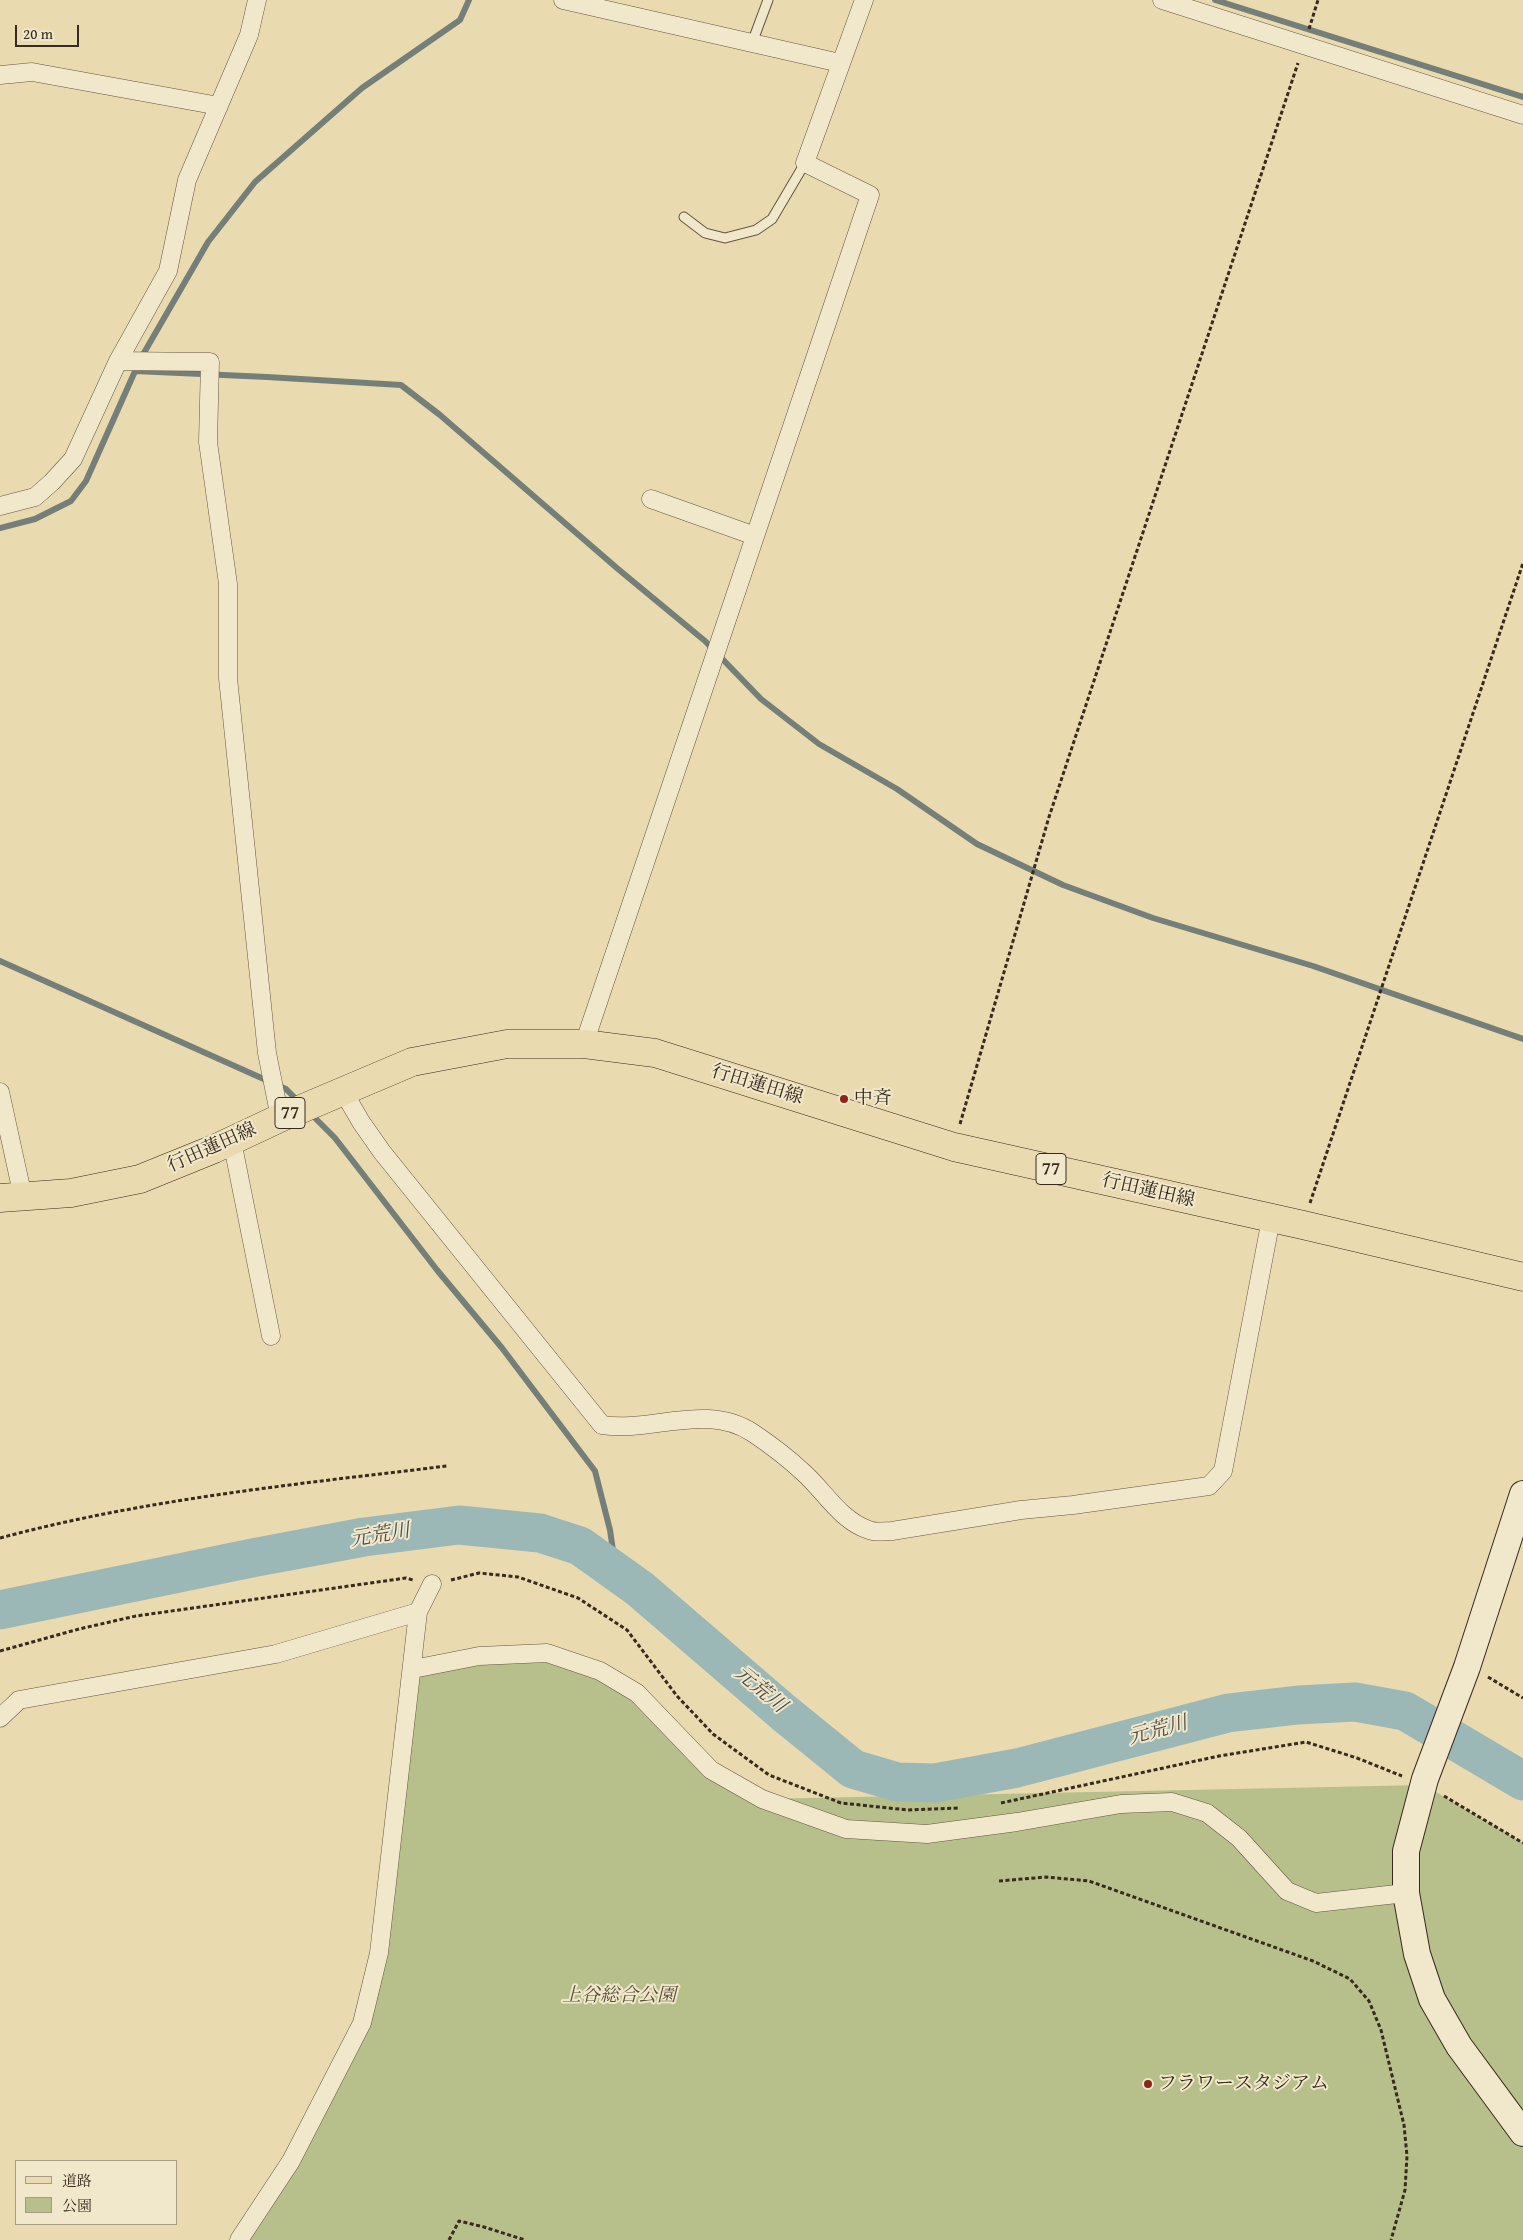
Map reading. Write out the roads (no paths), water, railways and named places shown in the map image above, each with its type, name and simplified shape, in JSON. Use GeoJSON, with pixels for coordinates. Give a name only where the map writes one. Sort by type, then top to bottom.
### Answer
{"type":"FeatureCollection","features":[{"type":"Feature","properties":{"kind":"main road","name":"行田蓮田線"},"geometry":{"type":"LineString","coordinates":[[12,1198],[71,1193],[140,1179],[412,1062],[506,1044],[584,1044],[655,1053],[954,1146],[1523,1277]]}},
{"type":"Feature","properties":{"kind":"street"},"geometry":{"type":"LineString","coordinates":[[0,506],[35,497],[73,459],[118,361],[168,271],[187,180],[249,35],[257,0]]}},
{"type":"Feature","properties":{"kind":"street"},"geometry":{"type":"LineString","coordinates":[[563,0],[840,63]]}},
{"type":"Feature","properties":{"kind":"street"},"geometry":{"type":"LineString","coordinates":[[584,1044],[870,195],[805,163],[864,0]]}},
{"type":"Feature","properties":{"kind":"street"},"geometry":{"type":"LineString","coordinates":[[1162,0],[1523,115]]}},
{"type":"Feature","properties":{"kind":"street"},"geometry":{"type":"LineString","coordinates":[[0,75],[32,72],[219,106]]}},
{"type":"Feature","properties":{"kind":"street"},"geometry":{"type":"LineString","coordinates":[[118,361],[210,362],[208,442],[228,584],[228,678],[267,1053],[280,1118]]}},
{"type":"Feature","properties":{"kind":"street"},"geometry":{"type":"LineString","coordinates":[[651,499],[754,536]]}},
{"type":"Feature","properties":{"kind":"street"},"geometry":{"type":"LineString","coordinates":[[343,1091],[361,1122],[382,1152],[602,1425],[619,1428],[670,1421],[719,1419],[752,1432],[804,1473],[849,1520],[870,1531],[892,1531],[1021,1510],[1073,1505],[1209,1486],[1223,1471],[1271,1219]]}},
{"type":"Feature","properties":{"kind":"street"},"geometry":{"type":"LineString","coordinates":[[0,1092],[12,1198]]}},
{"type":"Feature","properties":{"kind":"street"},"geometry":{"type":"LineString","coordinates":[[232,1141],[271,1336]]}},
{"type":"Feature","properties":{"kind":"street"},"geometry":{"type":"LineString","coordinates":[[1523,1494],[1466,1671],[1424,1782],[1406,1851],[1406,1893],[1417,1954],[1432,1999],[1458,2046],[1523,2133]]}},
{"type":"Feature","properties":{"kind":"street"},"geometry":{"type":"LineString","coordinates":[[239,2240],[291,2161],[362,2024],[379,1953],[413,1669],[418,1612],[432,1584]]}},
{"type":"Feature","properties":{"kind":"street"},"geometry":{"type":"LineString","coordinates":[[0,1718],[18,1700],[276,1654],[418,1612]]}},
{"type":"Feature","properties":{"kind":"street"},"geometry":{"type":"LineString","coordinates":[[413,1669],[479,1656],[548,1653],[600,1670],[637,1693],[712,1770],[762,1799],[846,1829],[927,1834],[1017,1822],[1121,1804],[1172,1802],[1207,1813],[1239,1838],[1287,1891],[1316,1903],[1406,1893]]}},
{"type":"Feature","properties":{"kind":"lane"},"geometry":{"type":"LineString","coordinates":[[752,43],[768,0]]}},
{"type":"Feature","properties":{"kind":"lane"},"geometry":{"type":"LineString","coordinates":[[684,216],[705,233],[724,238],[756,230],[772,219],[805,163]]}},
{"type":"Feature","properties":{"kind":"waterway"},"geometry":{"type":"LineString","coordinates":[[141,358],[208,242],[255,182],[362,88],[460,20],[469,0]]}},
{"type":"Feature","properties":{"kind":"waterway"},"geometry":{"type":"LineString","coordinates":[[1215,0],[1523,97]]}},
{"type":"Feature","properties":{"kind":"waterway"},"geometry":{"type":"LineString","coordinates":[[0,528],[35,519],[71,501],[86,481],[136,369]]}},
{"type":"Feature","properties":{"kind":"waterway"},"geometry":{"type":"LineString","coordinates":[[135,371],[401,385],[440,415],[618,569],[705,641],[761,699],[819,744],[897,789],[977,844],[1063,885],[1153,918],[1313,966],[1523,1039]]}},
{"type":"Feature","properties":{"kind":"waterway"},"geometry":{"type":"LineString","coordinates":[[0,961],[286,1089],[299,1102]]}},
{"type":"Feature","properties":{"kind":"waterway"},"geometry":{"type":"LineString","coordinates":[[309,1112],[335,1138],[437,1270],[502,1348],[595,1471],[610,1530],[616,1571]]}},
{"type":"Feature","properties":{"kind":"waterway","name":"元荒川"},"geometry":{"type":"LineString","coordinates":[[0,1610],[364,1537],[459,1525],[540,1533],[580,1546],[640,1589],[784,1713],[853,1769],[897,1782],[935,1783],[1017,1768],[1228,1713],[1298,1705],[1355,1702],[1405,1711],[1523,1781]]}},
{"type":"Feature","properties":{"kind":"place","name":"中斉"},"geometry":{"type":"Point","coordinates":[844,1099]}},
{"type":"Feature","properties":{"kind":"place","name":"フラワースタジアム"},"geometry":{"type":"Point","coordinates":[1148,2084]}},
{"type":"Feature","properties":{"kind":"park label","name":"上谷総合公園"},"geometry":{"type":"Point","coordinates":[619,1996]}}]}
